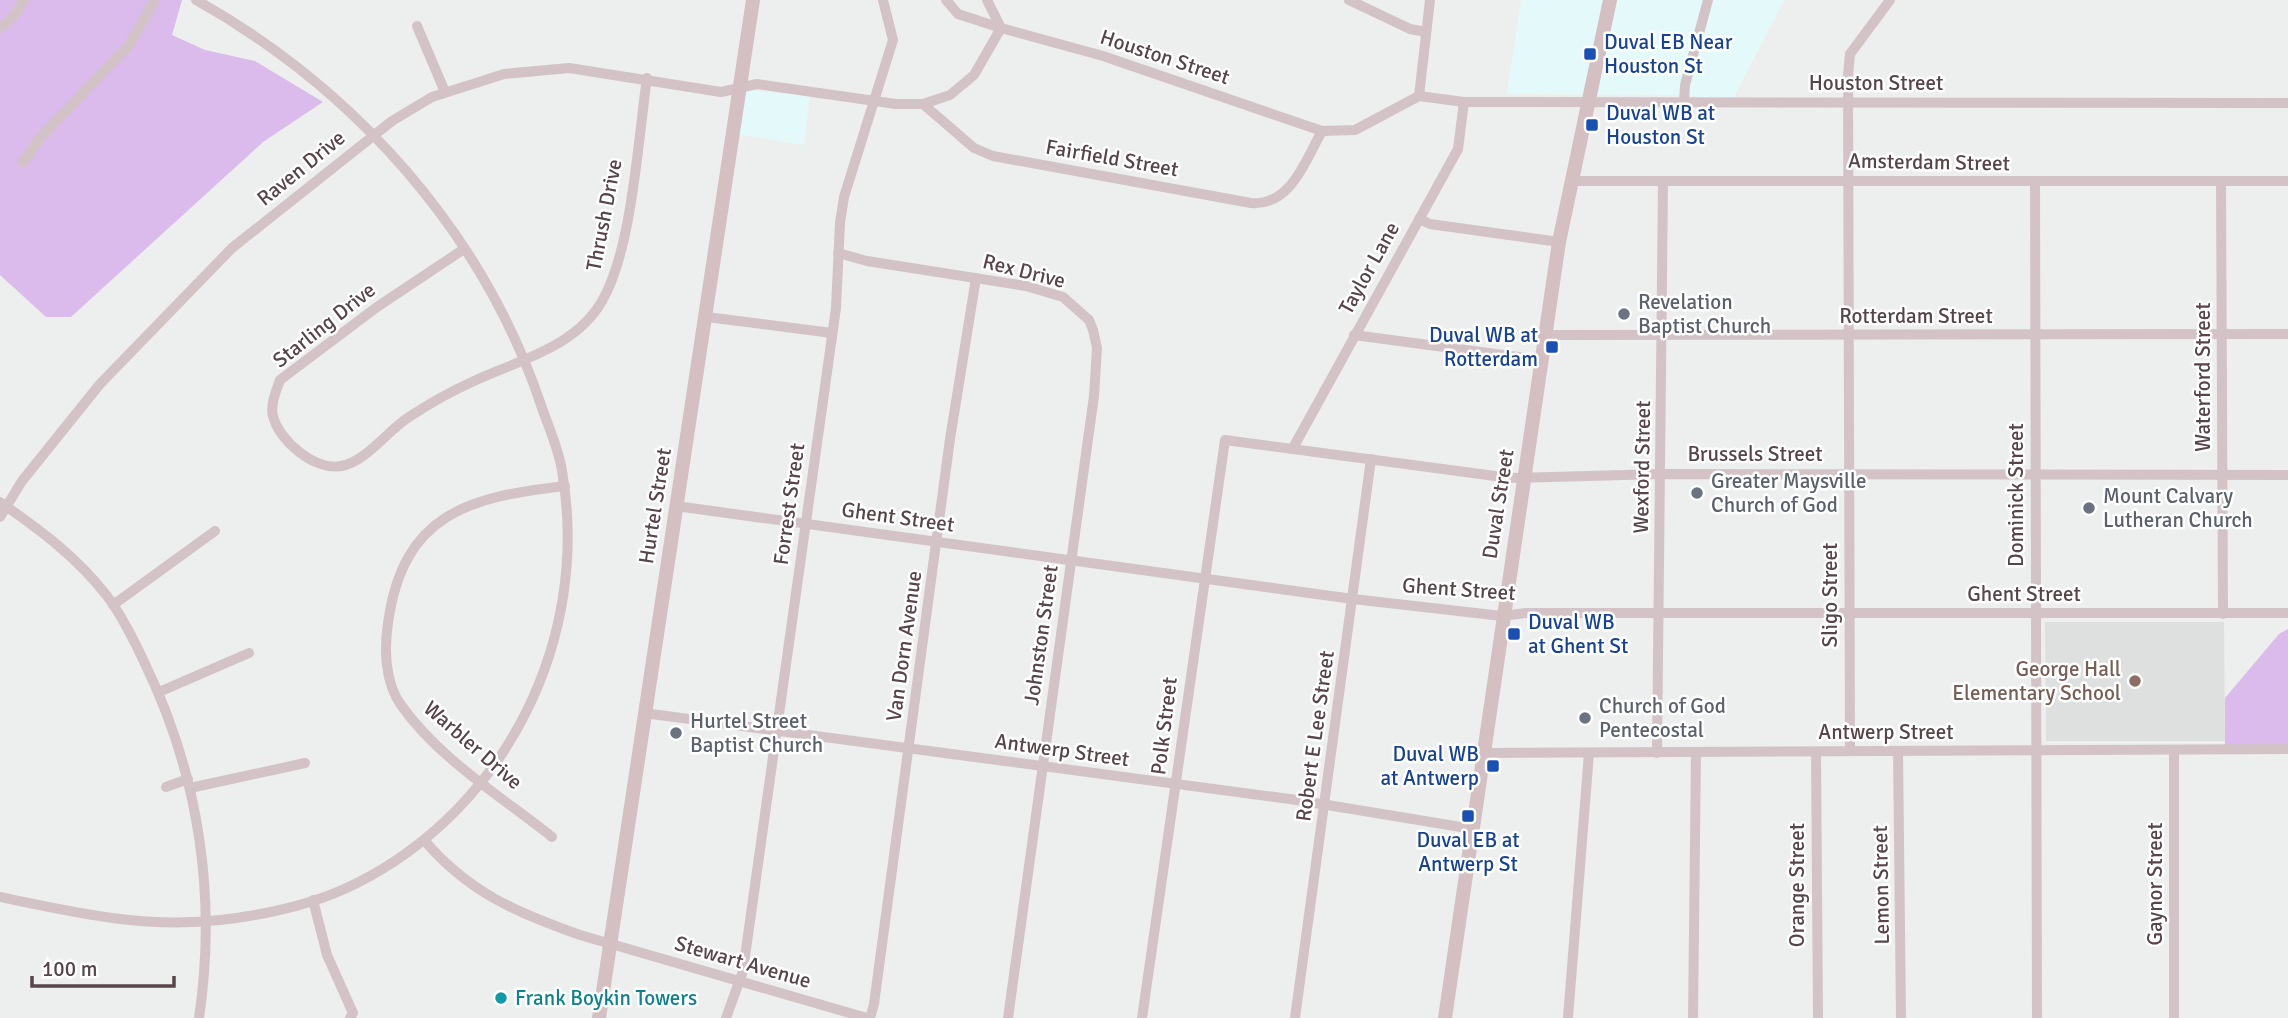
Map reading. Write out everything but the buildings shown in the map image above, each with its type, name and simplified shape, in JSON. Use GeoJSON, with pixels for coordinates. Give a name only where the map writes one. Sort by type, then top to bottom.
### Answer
{"type":"FeatureCollection","features":[{"type":"Feature","properties":{"kind":"street"},"geometry":{"type":"LineString","coordinates":[[0,29],[14,16],[24,0]]}},
{"type":"Feature","properties":{"kind":"street"},"geometry":{"type":"LineString","coordinates":[[23,162],[40,138],[129,45],[155,0]]}},
{"type":"Feature","properties":{"kind":"street"},"geometry":{"type":"LineString","coordinates":[[0,897],[126,920],[206,921],[284,908],[354,885],[424,840],[482,781],[525,720],[556,631],[568,578],[570,546],[562,466],[525,359],[483,277],[429,198],[354,114],[289,59],[196,0]]}},
{"type":"Feature","properties":{"kind":"street","name":"Hurtel Street"},"geometry":{"type":"LineString","coordinates":[[599,1018],[753,0]]}},
{"type":"Feature","properties":{"kind":"street","name":"Forrest Street"},"geometry":{"type":"LineString","coordinates":[[726,1018],[739,981],[776,731],[832,333],[844,197],[893,40],[883,0]]}},
{"type":"Feature","properties":{"kind":"street","name":"Houston Street"},"geometry":{"type":"LineString","coordinates":[[946,0],[958,14],[1001,29],[1103,56],[1322,131],[1355,130],[1419,96],[1464,102],[1587,103],[2288,103]]}},
{"type":"Feature","properties":{"kind":"street"},"geometry":{"type":"LineString","coordinates":[[739,88],[757,84],[876,101],[923,104],[950,95],[974,75],[1001,29],[987,0]]}},
{"type":"Feature","properties":{"kind":"street"},"geometry":{"type":"LineString","coordinates":[[1349,0],[1410,29],[1426,32]]}},
{"type":"Feature","properties":{"kind":"street"},"geometry":{"type":"LineString","coordinates":[[1419,96],[1430,0]]}},
{"type":"Feature","properties":{"kind":"street","name":"Duval Street"},"geometry":{"type":"LineString","coordinates":[[1445,1018],[1559,242],[1610,0]]}},
{"type":"Feature","properties":{"kind":"street"},"geometry":{"type":"LineString","coordinates":[[1684,102],[1688,73],[1708,0]]}},
{"type":"Feature","properties":{"kind":"street","name":"Sligo Street"},"geometry":{"type":"LineString","coordinates":[[1850,751],[1850,54],[1890,0]]}},
{"type":"Feature","properties":{"kind":"street"},"geometry":{"type":"LineString","coordinates":[[417,26],[445,92]]}},
{"type":"Feature","properties":{"kind":"street","name":"Raven Drive"},"geometry":{"type":"LineString","coordinates":[[0,517],[3,504],[100,384],[222,258],[402,114],[445,92],[504,74],[542,68],[583,69],[721,92],[739,88]]}},
{"type":"Feature","properties":{"kind":"street","name":"Thrush Drive"},"geometry":{"type":"LineString","coordinates":[[525,359],[579,330],[602,301],[611,282],[624,236],[647,78]]}},
{"type":"Feature","properties":{"kind":"street","name":"Taylor Lane"},"geometry":{"type":"LineString","coordinates":[[1293,448],[1458,149],[1464,102]]}},
{"type":"Feature","properties":{"kind":"street","name":"Fairfield Street"},"geometry":{"type":"LineString","coordinates":[[923,104],[974,148],[993,156],[1262,204],[1278,198],[1291,186],[1322,131]]}},
{"type":"Feature","properties":{"kind":"street","name":"Amsterdam Street"},"geometry":{"type":"LineString","coordinates":[[1570,181],[2288,181]]}},
{"type":"Feature","properties":{"kind":"street","name":"Wexford Street"},"geometry":{"type":"LineString","coordinates":[[1657,752],[1663,182]]}},
{"type":"Feature","properties":{"kind":"street","name":"Waterford Street"},"geometry":{"type":"LineString","coordinates":[[2221,182],[2223,614]]}},
{"type":"Feature","properties":{"kind":"street","name":"Dominick Street"},"geometry":{"type":"LineString","coordinates":[[2035,183],[2037,1018]]}},
{"type":"Feature","properties":{"kind":"street"},"geometry":{"type":"LineString","coordinates":[[1419,219],[1430,224],[1559,242]]}},
{"type":"Feature","properties":{"kind":"street","name":"Starling Drive"},"geometry":{"type":"LineString","coordinates":[[464,249],[377,307],[280,380],[273,397],[273,416],[303,456],[317,465],[342,466],[418,411],[473,381],[525,359]]}},
{"type":"Feature","properties":{"kind":"street","name":"Rex Drive"},"geometry":{"type":"LineString","coordinates":[[838,253],[867,261],[1026,286],[1063,297],[1088,320],[1097,348],[1098,365],[1084,466]]}},
{"type":"Feature","properties":{"kind":"street","name":"Van Dorn Avenue"},"geometry":{"type":"LineString","coordinates":[[868,1018],[976,278]]}},
{"type":"Feature","properties":{"kind":"street"},"geometry":{"type":"LineString","coordinates":[[707,317],[832,333]]}},
{"type":"Feature","properties":{"kind":"street","name":"Rotterdam Street"},"geometry":{"type":"LineString","coordinates":[[1545,335],[1662,337],[2288,334]]}},
{"type":"Feature","properties":{"kind":"street"},"geometry":{"type":"LineString","coordinates":[[1354,335],[1541,360]]}},
{"type":"Feature","properties":{"kind":"street","name":"Brussels Street"},"geometry":{"type":"LineString","coordinates":[[1226,440],[1510,478],[1849,473],[2288,475]]}},
{"type":"Feature","properties":{"kind":"street","name":"Polk Street"},"geometry":{"type":"LineString","coordinates":[[1142,1018],[1221,454],[1226,440]]}},
{"type":"Feature","properties":{"kind":"street","name":"Robert E Lee Street"},"geometry":{"type":"LineString","coordinates":[[1295,1018],[1371,459]]}},
{"type":"Feature","properties":{"kind":"street","name":"Johnston Street"},"geometry":{"type":"LineString","coordinates":[[1008,1018],[1084,466]]}},
{"type":"Feature","properties":{"kind":"street","name":"Warbler Drive"},"geometry":{"type":"LineString","coordinates":[[552,837],[438,745],[399,703],[387,660],[386,633],[397,580],[423,536],[458,510],[484,499],[565,486]]}},
{"type":"Feature","properties":{"kind":"street"},"geometry":{"type":"LineString","coordinates":[[3,504],[58,543],[113,605],[132,636],[178,739],[189,784],[206,891],[204,984],[199,1018]]}},
{"type":"Feature","properties":{"kind":"street","name":"Ghent Street"},"geometry":{"type":"LineString","coordinates":[[676,506],[1353,599],[1502,616],[1526,613],[2288,613]]}},
{"type":"Feature","properties":{"kind":"street"},"geometry":{"type":"LineString","coordinates":[[113,605],[215,531]]}},
{"type":"Feature","properties":{"kind":"street"},"geometry":{"type":"LineString","coordinates":[[159,692],[249,653]]}},
{"type":"Feature","properties":{"kind":"street","name":"Antwerp Street"},"geometry":{"type":"LineString","coordinates":[[644,713],[1325,804],[1473,829]]}},
{"type":"Feature","properties":{"kind":"street","name":"Antwerp Street"},"geometry":{"type":"LineString","coordinates":[[1484,754],[2288,749]]}},
{"type":"Feature","properties":{"kind":"street","name":"Gaynor Street"},"geometry":{"type":"LineString","coordinates":[[2174,750],[2174,1018]]}},
{"type":"Feature","properties":{"kind":"street","name":"Lemon Street"},"geometry":{"type":"LineString","coordinates":[[1898,751],[1901,1018]]}},
{"type":"Feature","properties":{"kind":"street"},"geometry":{"type":"LineString","coordinates":[[1693,1018],[1696,752]]}},
{"type":"Feature","properties":{"kind":"street","name":"Orange Street"},"geometry":{"type":"LineString","coordinates":[[1816,752],[1818,1018]]}},
{"type":"Feature","properties":{"kind":"street"},"geometry":{"type":"LineString","coordinates":[[1568,1018],[1589,753]]}},
{"type":"Feature","properties":{"kind":"street"},"geometry":{"type":"LineString","coordinates":[[166,787],[305,763]]}},
{"type":"Feature","properties":{"kind":"street","name":"Stewart Avenue"},"geometry":{"type":"LineString","coordinates":[[424,840],[472,886],[534,919],[868,1018]]}},
{"type":"Feature","properties":{"kind":"street"},"geometry":{"type":"LineString","coordinates":[[313,900],[327,955],[353,1013],[350,1018]]}},
{"type":"Feature","properties":{"kind":"shaded area"},"geometry":{"type":"Polygon","coordinates":[[[0,0],[182,0],[172,35],[205,50],[255,61],[323,102],[263,142],[71,317],[46,317],[0,275],[0,0]]]}},
{"type":"Feature","properties":{"kind":"shaded area"},"geometry":{"type":"Polygon","coordinates":[[[1521,0],[1784,0],[1733,99],[1674,95],[1507,94],[1521,0]]]}},
{"type":"Feature","properties":{"kind":"shaded area"},"geometry":{"type":"Polygon","coordinates":[[[746,90],[810,96],[804,145],[738,134],[746,90]]]}},
{"type":"Feature","properties":{"kind":"shaded area","name":"George Hall Elementary School"},"geometry":{"type":"Polygon","coordinates":[[[2045,622],[2224,622],[2225,741],[2046,741],[2045,622]]]}},
{"type":"Feature","properties":{"kind":"shaded area"},"geometry":{"type":"Polygon","coordinates":[[[2288,629],[2288,749],[2225,749],[2225,698],[2279,634],[2288,629]]]}},
{"type":"Feature","properties":{"kind":"place","name":"Duval EB Near Houston St"},"geometry":{"type":"Point","coordinates":[1590,54]}},
{"type":"Feature","properties":{"kind":"place","name":"Duval WB at Houston St"},"geometry":{"type":"Point","coordinates":[1592,125]}},
{"type":"Feature","properties":{"kind":"place","name":"Revelation Baptist Church"},"geometry":{"type":"Point","coordinates":[1624,314]}},
{"type":"Feature","properties":{"kind":"place","name":"Duval WB at Rotterdam"},"geometry":{"type":"Point","coordinates":[1552,347]}},
{"type":"Feature","properties":{"kind":"place","name":"Greater Maysville Church of God"},"geometry":{"type":"Point","coordinates":[1697,493]}},
{"type":"Feature","properties":{"kind":"place","name":"Mount Calvary Lutheran Church"},"geometry":{"type":"Point","coordinates":[2089,508]}},
{"type":"Feature","properties":{"kind":"place","name":"Duval WB at Ghent St"},"geometry":{"type":"Point","coordinates":[1514,634]}},
{"type":"Feature","properties":{"kind":"place","name":"George Hall Elementary School"},"geometry":{"type":"Point","coordinates":[2135,681]}},
{"type":"Feature","properties":{"kind":"place","name":"Church of God Pentecostal"},"geometry":{"type":"Point","coordinates":[1585,718]}},
{"type":"Feature","properties":{"kind":"place","name":"Hurtel Street Baptist Church"},"geometry":{"type":"Point","coordinates":[676,733]}},
{"type":"Feature","properties":{"kind":"place","name":"Duval WB at Antwerp"},"geometry":{"type":"Point","coordinates":[1493,766]}},
{"type":"Feature","properties":{"kind":"place","name":"Duval EB at Antwerp St"},"geometry":{"type":"Point","coordinates":[1468,816]}},
{"type":"Feature","properties":{"kind":"place","name":"Frank Boykin Towers"},"geometry":{"type":"Point","coordinates":[501,998]}}]}
